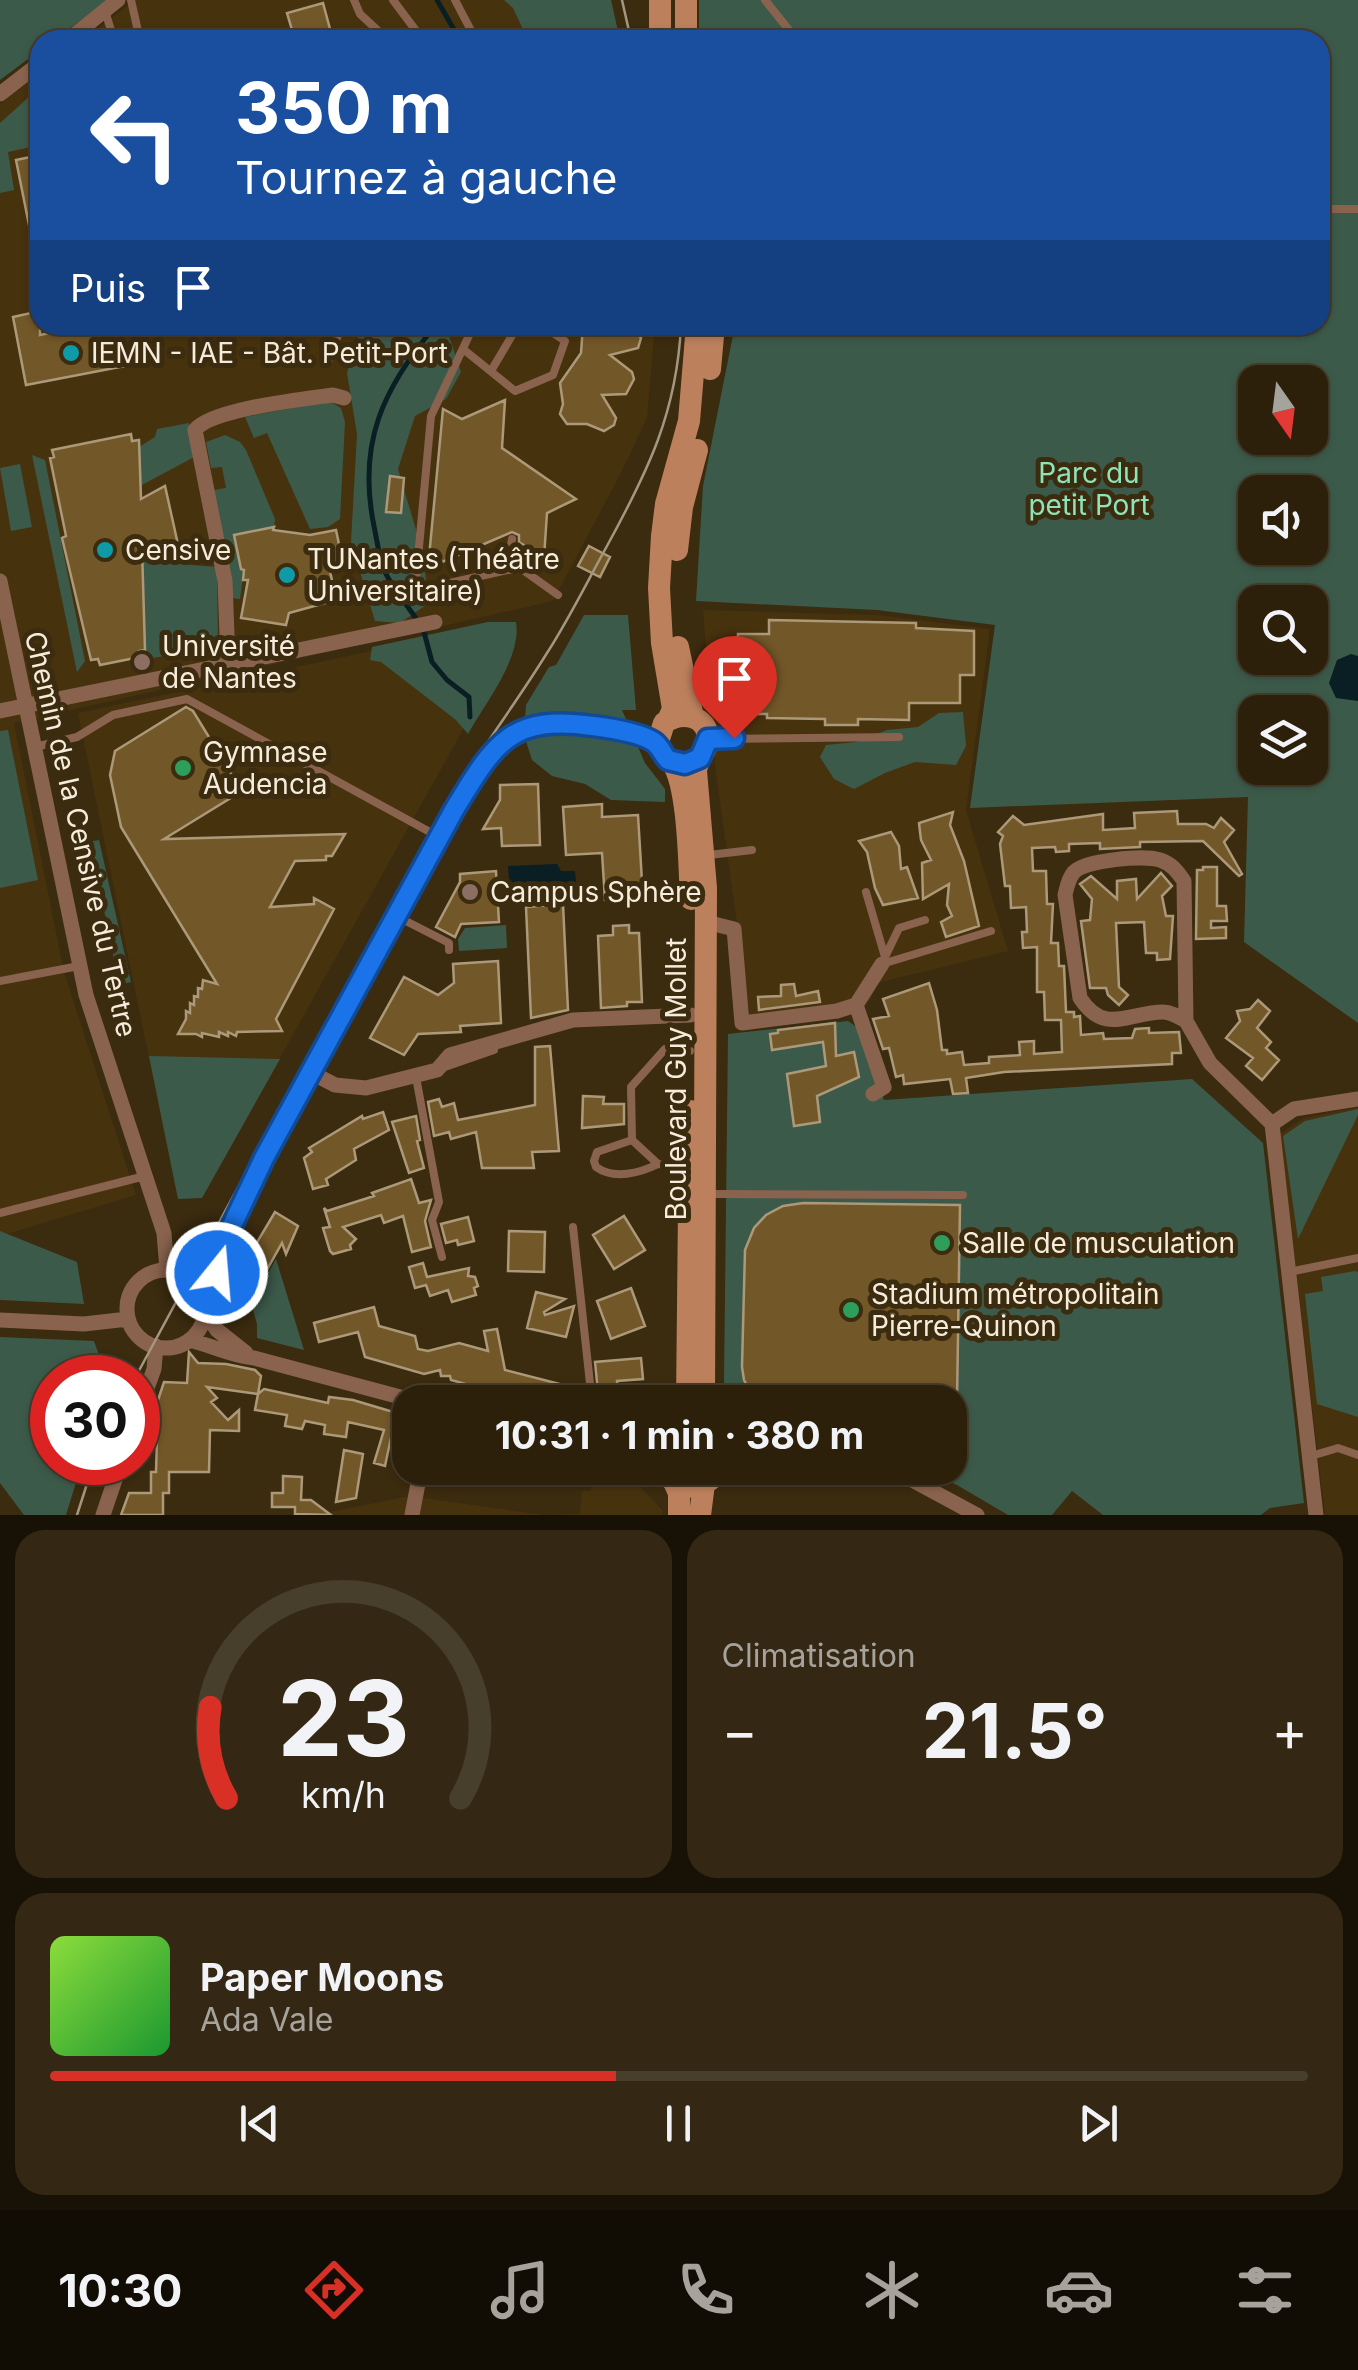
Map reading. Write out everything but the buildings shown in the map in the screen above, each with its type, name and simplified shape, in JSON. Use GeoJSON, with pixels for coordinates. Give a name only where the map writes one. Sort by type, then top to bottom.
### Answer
{"type":"FeatureCollection","features":[{"type":"Feature","properties":{"kind":"main road"},"geometry":{"type":"LineString","coordinates":[[660,0],[660,30]]}},
{"type":"Feature","properties":{"kind":"main road"},"geometry":{"type":"LineString","coordinates":[[686,0],[686,30]]}},
{"type":"Feature","properties":{"kind":"main road","name":"Boulevard Guy Mollet"},"geometry":{"type":"LineString","coordinates":[[687,1385],[689,870],[680,785],[666,738],[673,709],[661,628],[662,536],[666,504],[690,421],[696,335]]}},
{"type":"Feature","properties":{"kind":"main road"},"geometry":{"type":"LineString","coordinates":[[692,717],[677,641],[676,567],[713,335]]}},
{"type":"Feature","properties":{"kind":"main road"},"geometry":{"type":"LineString","coordinates":[[680,715],[692,717],[704,726],[704,748],[688,764],[666,738],[680,715]]}},
{"type":"Feature","properties":{"kind":"main road","name":"Boulevard Guy Mollet"},"geometry":{"type":"LineString","coordinates":[[704,748],[696,771],[706,922],[704,1385]]}},
{"type":"Feature","properties":{"kind":"main road"},"geometry":{"type":"LineString","coordinates":[[671,1485],[678,1494],[679,1515]]}},
{"type":"Feature","properties":{"kind":"main road"},"geometry":{"type":"LineString","coordinates":[[700,1515],[712,1485]]}},
{"type":"Feature","properties":{"kind":"street"},"geometry":{"type":"LineString","coordinates":[[80,30],[111,5]]}},
{"type":"Feature","properties":{"kind":"street"},"geometry":{"type":"LineString","coordinates":[[0,94],[30,70]]}},
{"type":"Feature","properties":{"kind":"street"},"geometry":{"type":"LineString","coordinates":[[228,662],[225,581],[195,430],[202,422],[244,409],[332,395],[344,398]]}},
{"type":"Feature","properties":{"kind":"street","name":"Chemin de la Censive du Tertre"},"geometry":{"type":"LineString","coordinates":[[0,580],[86,996],[164,1233],[167,1270]]}},
{"type":"Feature","properties":{"kind":"street"},"geometry":{"type":"LineString","coordinates":[[0,711],[435,622]]}},
{"type":"Feature","properties":{"kind":"street"},"geometry":{"type":"LineString","coordinates":[[160,1363],[198,1330],[202,1277],[227,1236],[310,1072],[478,770],[520,730],[552,721],[666,738]]}},
{"type":"Feature","properties":{"kind":"street"},"geometry":{"type":"LineString","coordinates":[[1186,1020],[1166,1012],[1120,1021],[1100,1017],[1087,1008],[1080,998],[1065,895],[1068,880],[1076,869],[1090,862],[1156,859],[1174,867],[1184,881],[1186,1020],[1210,1064],[1272,1124],[1316,1515]]}},
{"type":"Feature","properties":{"kind":"street"},"geometry":{"type":"LineString","coordinates":[[706,922],[734,929],[742,1023],[856,1005],[883,961]]}},
{"type":"Feature","properties":{"kind":"street"},"geometry":{"type":"LineString","coordinates":[[856,1005],[884,1088],[872,1094]]}},
{"type":"Feature","properties":{"kind":"street"},"geometry":{"type":"LineString","coordinates":[[310,1072],[335,1085],[355,1089],[450,1068],[450,1055],[494,1047],[573,1020],[691,1015]]}},
{"type":"Feature","properties":{"kind":"street"},"geometry":{"type":"LineString","coordinates":[[1272,1124],[1294,1110],[1358,1099]]}},
{"type":"Feature","properties":{"kind":"street"},"geometry":{"type":"LineString","coordinates":[[254,1358],[228,1340],[183,1274],[167,1270],[146,1275],[134,1287],[127,1302],[128,1318],[138,1336],[156,1346],[209,1344],[237,1356],[392,1395]]}},
{"type":"Feature","properties":{"kind":"street"},"geometry":{"type":"LineString","coordinates":[[0,1320],[84,1324],[128,1318]]}},
{"type":"Feature","properties":{"kind":"street"},"geometry":{"type":"LineString","coordinates":[[155,1355],[156,1346]]}},
{"type":"Feature","properties":{"kind":"street"},"geometry":{"type":"LineString","coordinates":[[103,1515],[113,1485]]}},
{"type":"Feature","properties":{"kind":"street"},"geometry":{"type":"LineString","coordinates":[[412,1515],[418,1485]]}},
{"type":"Feature","properties":{"kind":"street"},"geometry":{"type":"LineString","coordinates":[[921,1485],[977,1515]]}},
{"type":"Feature","properties":{"kind":"lane"},"geometry":{"type":"LineString","coordinates":[[131,0],[138,30]]}},
{"type":"Feature","properties":{"kind":"lane"},"geometry":{"type":"LineString","coordinates":[[354,0],[360,14],[377,30]]}},
{"type":"Feature","properties":{"kind":"lane"},"geometry":{"type":"LineString","coordinates":[[393,0],[416,30]]}},
{"type":"Feature","properties":{"kind":"lane"},"geometry":{"type":"LineString","coordinates":[[455,0],[471,30]]}},
{"type":"Feature","properties":{"kind":"lane"},"geometry":{"type":"LineString","coordinates":[[765,0],[789,30]]}},
{"type":"Feature","properties":{"kind":"lane"},"geometry":{"type":"LineString","coordinates":[[111,5],[113,30]]}},
{"type":"Feature","properties":{"kind":"lane"},"geometry":{"type":"LineString","coordinates":[[1330,209],[1358,209]]}},
{"type":"Feature","properties":{"kind":"lane"},"geometry":{"type":"LineString","coordinates":[[328,361],[338,335]]}},
{"type":"Feature","properties":{"kind":"lane"},"geometry":{"type":"LineString","coordinates":[[469,335],[432,416],[414,591],[522,570],[558,595]]}},
{"type":"Feature","properties":{"kind":"lane"},"geometry":{"type":"LineString","coordinates":[[490,371],[512,335]]}},
{"type":"Feature","properties":{"kind":"lane"},"geometry":{"type":"LineString","coordinates":[[463,348],[516,391],[552,375],[565,341],[556,335]]}},
{"type":"Feature","properties":{"kind":"lane"},"geometry":{"type":"LineString","coordinates":[[507,570],[512,539]]}},
{"type":"Feature","properties":{"kind":"lane"},"geometry":{"type":"LineString","coordinates":[[35,747],[77,737],[113,715],[186,699],[439,837]]}},
{"type":"Feature","properties":{"kind":"lane"},"geometry":{"type":"LineString","coordinates":[[704,748],[899,736]]}},
{"type":"Feature","properties":{"kind":"lane"},"geometry":{"type":"LineString","coordinates":[[704,856],[752,850]]}},
{"type":"Feature","properties":{"kind":"lane"},"geometry":{"type":"LineString","coordinates":[[866,892],[883,961]]}},
{"type":"Feature","properties":{"kind":"lane"},"geometry":{"type":"LineString","coordinates":[[396,916],[448,943],[450,950]]}},
{"type":"Feature","properties":{"kind":"lane"},"geometry":{"type":"LineString","coordinates":[[883,961],[899,928],[925,920]]}},
{"type":"Feature","properties":{"kind":"lane"},"geometry":{"type":"LineString","coordinates":[[883,961],[990,931]]}},
{"type":"Feature","properties":{"kind":"lane"},"geometry":{"type":"LineString","coordinates":[[0,980],[80,966]]}},
{"type":"Feature","properties":{"kind":"lane"},"geometry":{"type":"LineString","coordinates":[[658,1164],[632,1140],[631,1087],[665,1050],[690,1051]]}},
{"type":"Feature","properties":{"kind":"lane"},"geometry":{"type":"LineString","coordinates":[[416,1076],[440,1202],[432,1220],[442,1257]]}},
{"type":"Feature","properties":{"kind":"lane"},"geometry":{"type":"LineString","coordinates":[[632,1140],[597,1152],[596,1168],[609,1174],[642,1172],[658,1164],[690,1166]]}},
{"type":"Feature","properties":{"kind":"lane"},"geometry":{"type":"LineString","coordinates":[[0,1214],[145,1176]]}},
{"type":"Feature","properties":{"kind":"lane"},"geometry":{"type":"LineString","coordinates":[[706,1194],[964,1195]]}},
{"type":"Feature","properties":{"kind":"lane"},"geometry":{"type":"LineString","coordinates":[[573,1228],[590,1385]]}},
{"type":"Feature","properties":{"kind":"lane"},"geometry":{"type":"LineString","coordinates":[[1289,1272],[1358,1258]]}},
{"type":"Feature","properties":{"kind":"lane"},"geometry":{"type":"LineString","coordinates":[[1310,1456],[1338,1448],[1358,1455]]}},
{"type":"Feature","properties":{"kind":"shaded area"},"geometry":{"type":"Polygon","coordinates":[[[135,0],[609,0],[616,30],[96,30],[135,0]]]}},
{"type":"Feature","properties":{"kind":"shaded area","name":"Université de Nantes"},"geometry":{"type":"Polygon","coordinates":[[[30,81],[30,335],[654,335],[647,418],[553,601],[14,723],[64,972],[136,1195],[0,1236],[0,104],[30,81]]]}},
{"type":"Feature","properties":{"kind":"shaded area"},"geometry":{"type":"Polygon","coordinates":[[[703,610],[877,615],[990,629],[966,810],[1008,951],[877,983],[870,1001],[750,1017],[716,773],[703,610]]]}},
{"type":"Feature","properties":{"kind":"shaded area"},"geometry":{"type":"Polygon","coordinates":[[[400,645],[470,717],[202,1198],[178,1199],[78,713],[400,645]]]}},
{"type":"Feature","properties":{"kind":"shaded area"},"geometry":{"type":"Polygon","coordinates":[[[1358,1107],[1358,1515],[1325,1515],[1280,1134],[1304,1118],[1358,1107]]]}},
{"type":"Feature","properties":{"kind":"shaded area"},"geometry":{"type":"Polygon","coordinates":[[[592,1485],[639,1485],[663,1515],[544,1515],[580,1514],[582,1491],[591,1491],[592,1485]]]}},
{"type":"Feature","properties":{"kind":"shaded area"},"geometry":{"type":"Polygon","coordinates":[[[410,1496],[544,1515],[315,1515],[410,1496]]]}},
{"type":"Feature","properties":{"kind":"green space"},"geometry":{"type":"Polygon","coordinates":[[[0,0],[108,0],[68,30],[30,30],[30,58],[0,80],[0,0]]]}},
{"type":"Feature","properties":{"kind":"green space"},"geometry":{"type":"Polygon","coordinates":[[[504,0],[611,0],[618,30],[523,30],[513,8],[504,0]]]}},
{"type":"Feature","properties":{"kind":"green space","name":"Parc du petit Port"},"geometry":{"type":"Polygon","coordinates":[[[699,0],[1358,0],[1358,1023],[1244,942],[1248,797],[970,808],[995,625],[877,610],[696,601],[703,486],[733,335],[1330,335],[1330,30],[699,30],[699,0]]]}},
{"type":"Feature","properties":{"kind":"green space"},"geometry":{"type":"Polygon","coordinates":[[[30,96],[30,147],[8,152],[14,190],[0,193],[0,123],[30,96]]]}},
{"type":"Feature","properties":{"kind":"green space"},"geometry":{"type":"Polygon","coordinates":[[[359,335],[450,335],[461,372],[446,399],[415,416],[398,469],[422,550],[429,603],[400,623],[375,621],[351,542],[357,434],[347,373],[359,335]]]}},
{"type":"Feature","properties":{"kind":"green space"},"geometry":{"type":"Polygon","coordinates":[[[329,401],[341,408],[345,422],[340,519],[328,527],[310,529],[267,433],[254,438],[245,417],[329,401]]]}},
{"type":"Feature","properties":{"kind":"green space"},"geometry":{"type":"Polygon","coordinates":[[[189,423],[196,456],[140,486],[139,447],[155,437],[157,429],[189,423]]]}},
{"type":"Feature","properties":{"kind":"green space"},"geometry":{"type":"Polygon","coordinates":[[[225,435],[240,442],[246,450],[275,519],[274,527],[235,535],[244,570],[240,599],[231,598],[214,490],[226,488],[222,467],[211,468],[206,442],[225,435]]]}},
{"type":"Feature","properties":{"kind":"green space"},"geometry":{"type":"Polygon","coordinates":[[[32,455],[45,460],[85,661],[77,672],[32,455]]]}},
{"type":"Feature","properties":{"kind":"green space"},"geometry":{"type":"Polygon","coordinates":[[[20,464],[32,527],[11,531],[0,468],[20,464]]]}},
{"type":"Feature","properties":{"kind":"green space"},"geometry":{"type":"Polygon","coordinates":[[[142,561],[217,567],[218,647],[141,660],[139,651],[145,649],[142,561]]]}},
{"type":"Feature","properties":{"kind":"green space"},"geometry":{"type":"Polygon","coordinates":[[[584,615],[628,615],[636,710],[622,710],[645,763],[665,789],[665,802],[611,800],[585,784],[552,776],[532,760],[524,735],[526,705],[549,667],[556,665],[584,615]]]}},
{"type":"Feature","properties":{"kind":"green space"},"geometry":{"type":"Polygon","coordinates":[[[488,622],[516,622],[516,636],[508,665],[468,734],[456,720],[381,662],[370,660],[372,647],[488,622]]]}},
{"type":"Feature","properties":{"kind":"green space"},"geometry":{"type":"Polygon","coordinates":[[[963,712],[966,746],[956,765],[915,762],[854,789],[834,779],[820,757],[826,745],[856,742],[887,730],[918,727],[939,713],[963,712]]]}},
{"type":"Feature","properties":{"kind":"green space"},"geometry":{"type":"Polygon","coordinates":[[[8,730],[38,880],[0,888],[0,731],[8,730]]]}},
{"type":"Feature","properties":{"kind":"green space"},"geometry":{"type":"Polygon","coordinates":[[[99,840],[131,982],[119,985],[96,870],[82,872],[76,844],[99,840]]]}},
{"type":"Feature","properties":{"kind":"green space"},"geometry":{"type":"Polygon","coordinates":[[[506,925],[507,948],[459,951],[458,939],[465,928],[506,925]]]}},
{"type":"Feature","properties":{"kind":"green space"},"geometry":{"type":"Polygon","coordinates":[[[848,1021],[862,1031],[884,1100],[1192,1079],[1263,1143],[1304,1503],[1270,1508],[1261,1515],[1103,1515],[1072,1491],[1052,1515],[1008,1515],[957,1485],[967,1485],[967,1385],[725,1385],[728,1034],[848,1021]]]}},
{"type":"Feature","properties":{"kind":"green space"},"geometry":{"type":"Polygon","coordinates":[[[149,1056],[280,1059],[202,1198],[178,1199],[149,1056]]]}},
{"type":"Feature","properties":{"kind":"green space"},"geometry":{"type":"Polygon","coordinates":[[[1358,1109],[1298,1239],[1283,1136],[1305,1121],[1358,1109]]]}},
{"type":"Feature","properties":{"kind":"green space"},"geometry":{"type":"Polygon","coordinates":[[[0,1231],[77,1262],[84,1304],[0,1300],[0,1231]]]}},
{"type":"Feature","properties":{"kind":"green space"},"geometry":{"type":"Polygon","coordinates":[[[276,1259],[304,1350],[257,1338],[251,1303],[276,1259]]]}},
{"type":"Feature","properties":{"kind":"green space"},"geometry":{"type":"Polygon","coordinates":[[[1355,1271],[1358,1417],[1317,1404],[1305,1294],[1323,1291],[1321,1277],[1355,1271]]]}},
{"type":"Feature","properties":{"kind":"green space"},"geometry":{"type":"Polygon","coordinates":[[[0,1337],[94,1341],[99,1355],[30,1355],[30,1485],[75,1485],[66,1515],[24,1515],[0,1483],[0,1337]]]}},
{"type":"Feature","properties":{"kind":"water"},"geometry":{"type":"Polygon","coordinates":[[[1351,654],[1358,656],[1358,701],[1336,698],[1329,683],[1337,660],[1351,654]]]}},
{"type":"Feature","properties":{"kind":"water"},"geometry":{"type":"Polygon","coordinates":[[[557,864],[561,871],[575,871],[577,891],[510,894],[508,866],[557,864]]]}},
{"type":"Feature","properties":{"kind":"waterway"},"geometry":{"type":"LineString","coordinates":[[437,0],[454,30]]}},
{"type":"Feature","properties":{"kind":"waterway"},"geometry":{"type":"LineString","coordinates":[[415,617],[383,566],[369,468],[372,443],[389,394],[428,335]]}},
{"type":"Feature","properties":{"kind":"waterway"},"geometry":{"type":"LineString","coordinates":[[424,632],[432,662],[469,697],[470,717]]}},
{"type":"Feature","properties":{"kind":"tram line"},"geometry":{"type":"LineString","coordinates":[[622,0],[629,30]]}},
{"type":"Feature","properties":{"kind":"tram line"},"geometry":{"type":"LineString","coordinates":[[147,1355],[430,832],[555,640],[622,519],[667,413],[680,335]]}},
{"type":"Feature","properties":{"kind":"tram line"},"geometry":{"type":"LineString","coordinates":[[77,1515],[87,1485]]}},
{"type":"Feature","properties":{"kind":"place","name":"IEMN - IAE - Bât. Petit-Port"},"geometry":{"type":"Point","coordinates":[71,353]}},
{"type":"Feature","properties":{"kind":"place","name":"Censive"},"geometry":{"type":"Point","coordinates":[105,550]}},
{"type":"Feature","properties":{"kind":"place","name":"TUNantes (Théâtre Universitaire)"},"geometry":{"type":"Point","coordinates":[287,575]}},
{"type":"Feature","properties":{"kind":"place","name":"Université de Nantes"},"geometry":{"type":"Point","coordinates":[142,662]}},
{"type":"Feature","properties":{"kind":"place","name":"Gymnase Audencia"},"geometry":{"type":"Point","coordinates":[183,768]}},
{"type":"Feature","properties":{"kind":"place","name":"Campus Sphère"},"geometry":{"type":"Point","coordinates":[470,892]}},
{"type":"Feature","properties":{"kind":"place","name":"Salle de musculation"},"geometry":{"type":"Point","coordinates":[942,1243]}},
{"type":"Feature","properties":{"kind":"place","name":"Stadium métropolitain Pierre-Quinon"},"geometry":{"type":"Point","coordinates":[851,1310]}},
{"type":"Feature","properties":{"kind":"route"},"geometry":{"type":"LineString","coordinates":[[217,1273],[227,1236],[310,1072],[454,810],[478,770],[499,747],[530,725],[552,721],[617,730],[649,740],[668,760],[685,764],[700,758],[708,739],[734,738]]}}]}
